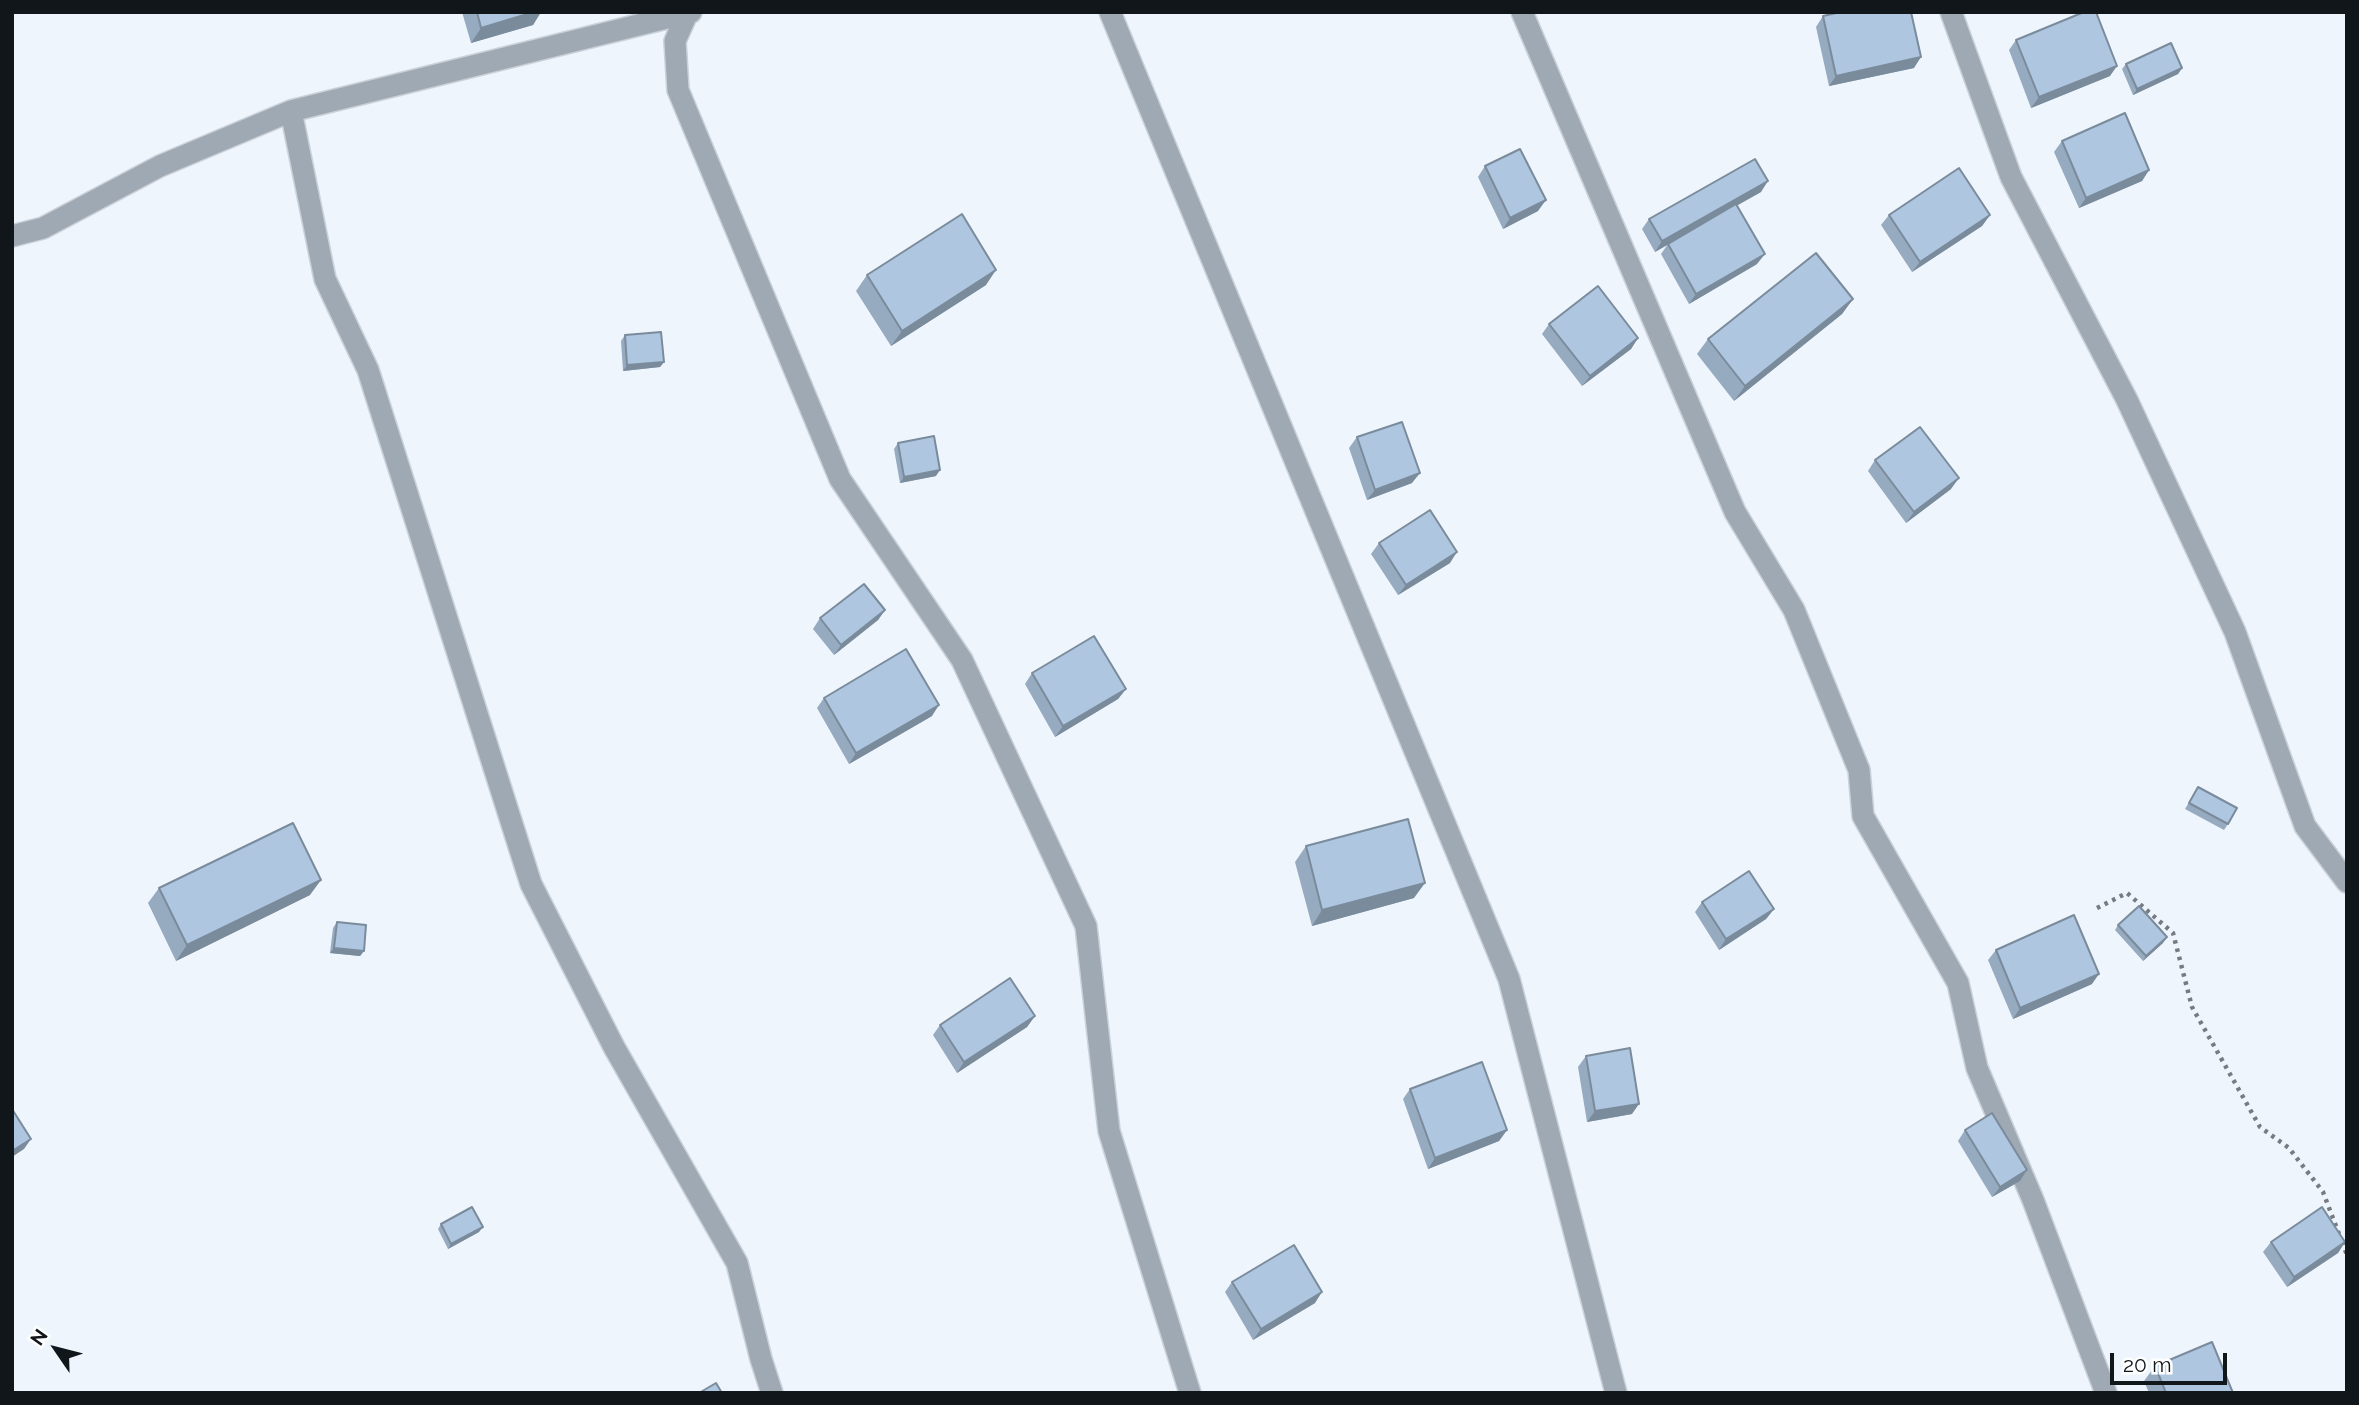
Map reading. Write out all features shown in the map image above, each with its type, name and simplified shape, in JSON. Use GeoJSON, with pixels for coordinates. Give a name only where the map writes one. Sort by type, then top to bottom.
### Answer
{"type":"FeatureCollection","features":[{"type":"Feature","properties":{"kind":"street"},"geometry":{"type":"LineString","coordinates":[[1110,12],[1508,979],[1616,1393]]}},
{"type":"Feature","properties":{"kind":"street"},"geometry":{"type":"LineString","coordinates":[[1522,12],[1735,512],[1794,610],[1859,770],[1863,816],[1958,983],[1977,1068],[2033,1200],[2106,1393]]}},
{"type":"Feature","properties":{"kind":"street"},"geometry":{"type":"LineString","coordinates":[[1951,12],[2011,177],[2127,400],[2235,632],[2305,826],[2347,881]]}},
{"type":"Feature","properties":{"kind":"street"},"geometry":{"type":"LineString","coordinates":[[12,236],[43,228],[160,166],[291,111],[689,13]]}},
{"type":"Feature","properties":{"kind":"street"},"geometry":{"type":"LineString","coordinates":[[689,13],[675,41],[678,89],[840,479],[962,660],[1086,926],[1110,1131],[1190,1393]]}},
{"type":"Feature","properties":{"kind":"street"},"geometry":{"type":"LineString","coordinates":[[291,111],[325,279],[368,370],[531,884],[614,1047],[737,1263],[772,1393]]}},
{"type":"Feature","properties":{"kind":"path"},"geometry":{"type":"LineString","coordinates":[[2097,908],[2127,892],[2173,933],[2192,1007],[2260,1127],[2290,1148],[2323,1192],[2347,1255]]}},
{"type":"Feature","properties":{"kind":"building"},"geometry":{"type":"Polygon","coordinates":[[[477,12],[534,12],[481,28],[477,12]]]}},
{"type":"Feature","properties":{"kind":"building"},"geometry":{"type":"Polygon","coordinates":[[[1841,12],[1911,12],[1921,57],[1836,76],[1823,16],[1841,12]]]}},
{"type":"Feature","properties":{"kind":"building"},"geometry":{"type":"Polygon","coordinates":[[[2084,12],[2096,12],[2117,66],[2039,97],[2016,40],[2084,12]]]}},
{"type":"Feature","properties":{"kind":"building"},"geometry":{"type":"Polygon","coordinates":[[[2171,43],[2182,68],[2137,89],[2126,64],[2171,43]]]}},
{"type":"Feature","properties":{"kind":"building"},"geometry":{"type":"Polygon","coordinates":[[[2125,113],[2149,170],[2086,198],[2062,141],[2125,113]]]}},
{"type":"Feature","properties":{"kind":"building"},"geometry":{"type":"Polygon","coordinates":[[[1520,149],[1546,200],[1510,218],[1485,166],[1520,149]]]}},
{"type":"Feature","properties":{"kind":"building"},"geometry":{"type":"Polygon","coordinates":[[[1755,159],[1768,181],[1662,241],[1649,219],[1755,159]]]}},
{"type":"Feature","properties":{"kind":"building"},"geometry":{"type":"Polygon","coordinates":[[[1959,168],[1990,215],[1920,262],[1889,215],[1959,168]]]}},
{"type":"Feature","properties":{"kind":"building"},"geometry":{"type":"Polygon","coordinates":[[[1736,204],[1765,254],[1696,294],[1668,244],[1736,204]]]}},
{"type":"Feature","properties":{"kind":"building"},"geometry":{"type":"Polygon","coordinates":[[[962,214],[996,270],[902,331],[867,275],[962,214]]]}},
{"type":"Feature","properties":{"kind":"building"},"geometry":{"type":"Polygon","coordinates":[[[1816,253],[1853,299],[1745,386],[1708,339],[1816,253]]]}},
{"type":"Feature","properties":{"kind":"building"},"geometry":{"type":"Polygon","coordinates":[[[1598,286],[1638,338],[1590,376],[1549,324],[1598,286]]]}},
{"type":"Feature","properties":{"kind":"building"},"geometry":{"type":"Polygon","coordinates":[[[661,332],[664,362],[627,365],[625,335],[661,332]]]}},
{"type":"Feature","properties":{"kind":"building"},"geometry":{"type":"Polygon","coordinates":[[[1402,422],[1420,473],[1375,490],[1357,437],[1402,422]]]}},
{"type":"Feature","properties":{"kind":"building"},"geometry":{"type":"Polygon","coordinates":[[[1920,427],[1959,478],[1914,512],[1875,460],[1920,427]]]}},
{"type":"Feature","properties":{"kind":"building"},"geometry":{"type":"Polygon","coordinates":[[[934,436],[940,470],[904,477],[898,443],[934,436]]]}},
{"type":"Feature","properties":{"kind":"building"},"geometry":{"type":"Polygon","coordinates":[[[1430,510],[1457,552],[1406,585],[1379,543],[1430,510]]]}},
{"type":"Feature","properties":{"kind":"building"},"geometry":{"type":"Polygon","coordinates":[[[864,584],[885,610],[841,645],[820,618],[864,584]]]}},
{"type":"Feature","properties":{"kind":"building"},"geometry":{"type":"Polygon","coordinates":[[[1094,636],[1126,689],[1063,726],[1032,673],[1094,636]]]}},
{"type":"Feature","properties":{"kind":"building"},"geometry":{"type":"Polygon","coordinates":[[[906,649],[939,705],[856,753],[824,698],[906,649]]]}},
{"type":"Feature","properties":{"kind":"building"},"geometry":{"type":"Polygon","coordinates":[[[2198,787],[2237,808],[2228,824],[2189,803],[2198,787]]]}},
{"type":"Feature","properties":{"kind":"building"},"geometry":{"type":"Polygon","coordinates":[[[1408,819],[1425,883],[1322,910],[1306,846],[1408,819]]]}},
{"type":"Feature","properties":{"kind":"building"},"geometry":{"type":"Polygon","coordinates":[[[293,823],[321,880],[187,945],[159,888],[293,823]]]}},
{"type":"Feature","properties":{"kind":"building"},"geometry":{"type":"Polygon","coordinates":[[[1749,871],[1774,909],[1726,939],[1702,902],[1749,871]]]}},
{"type":"Feature","properties":{"kind":"building"},"geometry":{"type":"Polygon","coordinates":[[[2139,906],[2167,937],[2146,956],[2118,925],[2139,906]]]}},
{"type":"Feature","properties":{"kind":"building"},"geometry":{"type":"Polygon","coordinates":[[[2074,915],[2099,974],[2020,1008],[1996,950],[2074,915]]]}},
{"type":"Feature","properties":{"kind":"building"},"geometry":{"type":"Polygon","coordinates":[[[337,922],[366,925],[364,951],[334,948],[337,922]]]}},
{"type":"Feature","properties":{"kind":"building"},"geometry":{"type":"Polygon","coordinates":[[[1010,978],[1035,1016],[964,1062],[940,1025],[1010,978]]]}},
{"type":"Feature","properties":{"kind":"building"},"geometry":{"type":"Polygon","coordinates":[[[1630,1048],[1639,1104],[1595,1111],[1586,1056],[1630,1048]]]}},
{"type":"Feature","properties":{"kind":"building"},"geometry":{"type":"Polygon","coordinates":[[[1482,1062],[1507,1130],[1435,1158],[1410,1089],[1482,1062]]]}},
{"type":"Feature","properties":{"kind":"building"},"geometry":{"type":"Polygon","coordinates":[[[12,1109],[31,1139],[12,1151],[12,1109]]]}},
{"type":"Feature","properties":{"kind":"building"},"geometry":{"type":"Polygon","coordinates":[[[1992,1113],[2027,1170],[2000,1187],[1965,1130],[1992,1113]]]}},
{"type":"Feature","properties":{"kind":"building"},"geometry":{"type":"Polygon","coordinates":[[[472,1207],[483,1227],[451,1244],[441,1224],[472,1207]]]}},
{"type":"Feature","properties":{"kind":"building"},"geometry":{"type":"Polygon","coordinates":[[[2322,1207],[2345,1242],[2294,1277],[2271,1242],[2322,1207]]]}},
{"type":"Feature","properties":{"kind":"building"},"geometry":{"type":"Polygon","coordinates":[[[1294,1245],[1322,1292],[1261,1329],[1232,1282],[1294,1245]]]}},
{"type":"Feature","properties":{"kind":"building"},"geometry":{"type":"Polygon","coordinates":[[[2212,1342],[2233,1393],[2166,1393],[2155,1366],[2212,1342]]]}},
{"type":"Feature","properties":{"kind":"building"},"geometry":{"type":"Polygon","coordinates":[[[716,1383],[722,1393],[699,1393],[716,1383]]]}}]}
